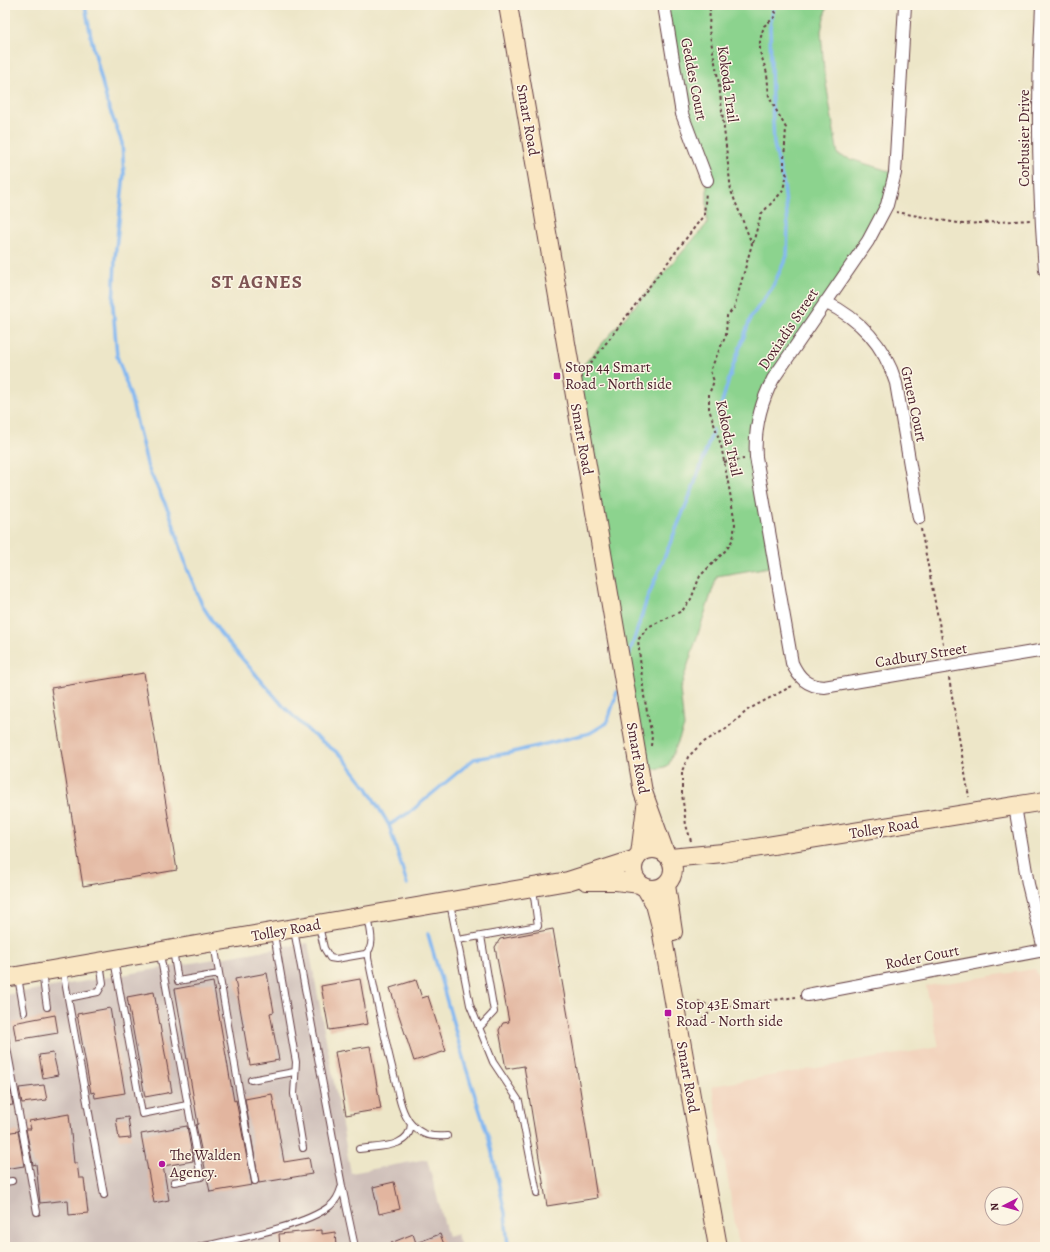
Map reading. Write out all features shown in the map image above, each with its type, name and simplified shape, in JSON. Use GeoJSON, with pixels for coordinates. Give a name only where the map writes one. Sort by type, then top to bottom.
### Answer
{"type":"FeatureCollection","features":[{"type":"Feature","properties":{"kind":"main road","name":"Smart Road"},"geometry":{"type":"LineString","coordinates":[[508,5],[646,802],[668,867],[727,1247]]}},
{"type":"Feature","properties":{"kind":"main road","name":"Tolley Road"},"geometry":{"type":"LineString","coordinates":[[668,867],[723,853],[1045,801]]}},
{"type":"Feature","properties":{"kind":"main road","name":"Smart Road"},"geometry":{"type":"LineString","coordinates":[[638,857],[646,802]]}},
{"type":"Feature","properties":{"kind":"main road"},"geometry":{"type":"LineString","coordinates":[[646,850],[659,850],[668,867],[653,889],[642,886],[634,873],[638,857],[646,850]]}},
{"type":"Feature","properties":{"kind":"main road","name":"Tolley Road"},"geometry":{"type":"LineString","coordinates":[[11,977],[568,881],[638,857]]}},
{"type":"Feature","properties":{"kind":"main road","name":"Tolley Road"},"geometry":{"type":"LineString","coordinates":[[568,881],[616,881],[642,886]]}},
{"type":"Feature","properties":{"kind":"main road","name":"Smart Road"},"geometry":{"type":"LineString","coordinates":[[642,886],[655,904],[660,923],[718,1247]]}},
{"type":"Feature","properties":{"kind":"street","name":"Geddes Court"},"geometry":{"type":"LineString","coordinates":[[664,5],[682,114],[707,180]]}},
{"type":"Feature","properties":{"kind":"street","name":"Doxiadis Street"},"geometry":{"type":"LineString","coordinates":[[802,680],[797,674],[792,663],[756,457],[756,427],[766,392],[778,370],[877,228],[892,190],[896,158],[905,5]]}},
{"type":"Feature","properties":{"kind":"street","name":"Corbusier Drive"},"geometry":{"type":"LineString","coordinates":[[1042,5],[1038,147],[1045,270]]}},
{"type":"Feature","properties":{"kind":"street","name":"Gruen Court"},"geometry":{"type":"LineString","coordinates":[[825,302],[857,321],[870,334],[884,353],[892,371],[896,383],[919,518]]}},
{"type":"Feature","properties":{"kind":"street","name":"Cadbury Street"},"geometry":{"type":"LineString","coordinates":[[802,680],[814,686],[824,687],[1045,650]]}},
{"type":"Feature","properties":{"kind":"street"},"geometry":{"type":"LineString","coordinates":[[1015,806],[1028,884],[1044,952]]}},
{"type":"Feature","properties":{"kind":"street","name":"Roder Court"},"geometry":{"type":"LineString","coordinates":[[807,995],[1044,952]]}},
{"type":"Feature","properties":{"kind":"lane"},"geometry":{"type":"LineString","coordinates":[[458,940],[538,926],[533,887]]}},
{"type":"Feature","properties":{"kind":"lane"},"geometry":{"type":"LineString","coordinates":[[450,902],[470,1005],[493,1062],[519,1101],[537,1193]]}},
{"type":"Feature","properties":{"kind":"lane"},"geometry":{"type":"LineString","coordinates":[[368,916],[371,938],[368,958],[380,1023],[402,1106],[411,1124],[420,1132],[429,1137],[447,1136]]}},
{"type":"Feature","properties":{"kind":"lane"},"geometry":{"type":"LineString","coordinates":[[319,924],[324,948],[330,958],[336,959],[365,954],[368,952]]}},
{"type":"Feature","properties":{"kind":"lane"},"geometry":{"type":"LineString","coordinates":[[294,928],[342,1186],[355,1247]]}},
{"type":"Feature","properties":{"kind":"lane"},"geometry":{"type":"LineString","coordinates":[[274,932],[294,1051],[294,1094],[303,1148]]}},
{"type":"Feature","properties":{"kind":"lane"},"geometry":{"type":"LineString","coordinates":[[479,1028],[494,1012],[481,936]]}},
{"type":"Feature","properties":{"kind":"lane"},"geometry":{"type":"LineString","coordinates":[[213,942],[255,1181]]}},
{"type":"Feature","properties":{"kind":"lane"},"geometry":{"type":"LineString","coordinates":[[166,950],[178,981],[219,974]]}},
{"type":"Feature","properties":{"kind":"lane"},"geometry":{"type":"LineString","coordinates":[[166,950],[188,1106],[201,1177],[174,1182]]}},
{"type":"Feature","properties":{"kind":"lane"},"geometry":{"type":"LineString","coordinates":[[107,961],[142,1114],[188,1106]]}},
{"type":"Feature","properties":{"kind":"lane"},"geometry":{"type":"LineString","coordinates":[[68,998],[98,992],[104,982],[107,961]]}},
{"type":"Feature","properties":{"kind":"lane"},"geometry":{"type":"LineString","coordinates":[[63,968],[104,1195]]}},
{"type":"Feature","properties":{"kind":"lane"},"geometry":{"type":"LineString","coordinates":[[42,972],[48,1007]]}},
{"type":"Feature","properties":{"kind":"lane"},"geometry":{"type":"LineString","coordinates":[[11,977],[24,1012]]}},
{"type":"Feature","properties":{"kind":"lane"},"geometry":{"type":"LineString","coordinates":[[5,1037],[37,1212]]}},
{"type":"Feature","properties":{"kind":"lane"},"geometry":{"type":"LineString","coordinates":[[251,1080],[294,1072]]}},
{"type":"Feature","properties":{"kind":"lane"},"geometry":{"type":"LineString","coordinates":[[359,1149],[402,1142],[408,1138],[411,1124]]}},
{"type":"Feature","properties":{"kind":"lane"},"geometry":{"type":"LineString","coordinates":[[5,1182],[12,1181]]}},
{"type":"Feature","properties":{"kind":"lane"},"geometry":{"type":"LineString","coordinates":[[200,1247],[259,1233],[303,1219],[330,1206],[339,1196],[342,1186]]}},
{"type":"Feature","properties":{"kind":"path","name":"Kokoda Trail"},"geometry":{"type":"LineString","coordinates":[[650,749],[652,736],[644,696],[638,640],[648,628],[682,611],[691,599],[700,576],[727,549],[733,539],[735,524],[724,462],[709,409],[709,394],[714,381],[710,371],[726,335],[728,316],[734,308],[752,244],[731,191],[721,98],[709,30],[710,5]]}},
{"type":"Feature","properties":{"kind":"path"},"geometry":{"type":"LineString","coordinates":[[752,244],[761,214],[782,192],[787,175],[784,170],[786,128],[769,97],[767,73],[760,52],[760,40],[764,26],[775,17],[776,13],[771,5]]}},
{"type":"Feature","properties":{"kind":"path"},"geometry":{"type":"LineString","coordinates":[[587,368],[704,216],[707,180]]}},
{"type":"Feature","properties":{"kind":"path"},"geometry":{"type":"LineString","coordinates":[[893,212],[963,224],[1041,219]]}},
{"type":"Feature","properties":{"kind":"path"},"geometry":{"type":"LineString","coordinates":[[724,462],[756,457]]}},
{"type":"Feature","properties":{"kind":"path"},"geometry":{"type":"LineString","coordinates":[[692,846],[686,825],[682,794],[682,771],[688,757],[702,743],[726,729],[749,709],[802,680]]}},
{"type":"Feature","properties":{"kind":"path"},"geometry":{"type":"LineString","coordinates":[[698,1001],[715,1008],[807,995]]}},
{"type":"Feature","properties":{"kind":"path"},"geometry":{"type":"LineString","coordinates":[[702,1019],[715,1008]]}},
{"type":"Feature","properties":{"kind":"shaded area"},"geometry":{"type":"Polygon","coordinates":[[[308,943],[351,1173],[427,1159],[448,1237],[457,1234],[461,1247],[5,1247],[5,995],[308,943]]]}},
{"type":"Feature","properties":{"kind":"shaded area"},"geometry":{"type":"Polygon","coordinates":[[[1035,969],[1045,991],[1045,1247],[739,1247],[712,1086],[939,1047],[926,986],[1035,969]]]}},
{"type":"Feature","properties":{"kind":"green space"},"geometry":{"type":"Polygon","coordinates":[[[664,5],[827,5],[821,31],[824,71],[838,155],[895,173],[884,211],[773,379],[755,438],[775,566],[717,576],[680,689],[684,727],[668,766],[640,773],[572,378],[707,224],[707,180],[682,114],[664,5]]]}},
{"type":"Feature","properties":{"kind":"building"},"geometry":{"type":"Polygon","coordinates":[[[144,673],[177,870],[83,886],[51,688],[144,673]]]}},
{"type":"Feature","properties":{"kind":"building"},"geometry":{"type":"Polygon","coordinates":[[[553,929],[597,1198],[547,1206],[524,1066],[506,1069],[499,1030],[503,1023],[509,1022],[495,947],[500,939],[553,929]]]}},
{"type":"Feature","properties":{"kind":"building"},"geometry":{"type":"Polygon","coordinates":[[[267,973],[274,1012],[270,1013],[279,1060],[250,1065],[235,979],[267,973]]]}},
{"type":"Feature","properties":{"kind":"building"},"geometry":{"type":"Polygon","coordinates":[[[360,979],[368,1024],[329,1030],[321,986],[360,979]]]}},
{"type":"Feature","properties":{"kind":"building"},"geometry":{"type":"Polygon","coordinates":[[[416,980],[422,998],[428,996],[446,1051],[414,1061],[390,988],[416,980]]]}},
{"type":"Feature","properties":{"kind":"building"},"geometry":{"type":"Polygon","coordinates":[[[213,982],[234,1101],[236,1100],[252,1185],[210,1192],[196,1125],[198,1124],[175,989],[213,982]]]}},
{"type":"Feature","properties":{"kind":"building"},"geometry":{"type":"Polygon","coordinates":[[[154,992],[172,1092],[145,1097],[127,997],[154,992]]]}},
{"type":"Feature","properties":{"kind":"building"},"geometry":{"type":"Polygon","coordinates":[[[110,1008],[125,1093],[95,1098],[94,1092],[91,1093],[77,1014],[110,1008]]]}},
{"type":"Feature","properties":{"kind":"building"},"geometry":{"type":"Polygon","coordinates":[[[55,1015],[58,1033],[16,1040],[13,1023],[55,1015]]]}},
{"type":"Feature","properties":{"kind":"building"},"geometry":{"type":"Polygon","coordinates":[[[370,1046],[381,1109],[346,1115],[335,1052],[370,1046]]]}},
{"type":"Feature","properties":{"kind":"building"},"geometry":{"type":"Polygon","coordinates":[[[53,1053],[58,1075],[43,1078],[39,1055],[53,1053]]]}},
{"type":"Feature","properties":{"kind":"building"},"geometry":{"type":"Polygon","coordinates":[[[44,1085],[47,1100],[22,1103],[19,1088],[44,1085]]]}},
{"type":"Feature","properties":{"kind":"building"},"geometry":{"type":"Polygon","coordinates":[[[5,1090],[10,1090],[13,1105],[5,1106],[5,1090]]]}},
{"type":"Feature","properties":{"kind":"building"},"geometry":{"type":"Polygon","coordinates":[[[272,1094],[284,1162],[309,1158],[312,1174],[259,1183],[245,1099],[272,1094]]]}},
{"type":"Feature","properties":{"kind":"building"},"geometry":{"type":"Polygon","coordinates":[[[69,1114],[74,1163],[77,1163],[79,1178],[84,1178],[88,1213],[69,1215],[68,1200],[40,1203],[36,1164],[33,1165],[26,1129],[31,1129],[29,1121],[69,1114]]]}},
{"type":"Feature","properties":{"kind":"building"},"geometry":{"type":"Polygon","coordinates":[[[128,1117],[131,1138],[119,1139],[116,1119],[128,1117]]]}},
{"type":"Feature","properties":{"kind":"building","name":"The Walden Agency."},"geometry":{"type":"Polygon","coordinates":[[[187,1126],[193,1161],[163,1166],[169,1200],[154,1203],[141,1134],[187,1126]]]}},
{"type":"Feature","properties":{"kind":"building"},"geometry":{"type":"Polygon","coordinates":[[[18,1131],[24,1166],[5,1169],[5,1133],[18,1131]]]}},
{"type":"Feature","properties":{"kind":"building"},"geometry":{"type":"Polygon","coordinates":[[[394,1182],[400,1209],[379,1214],[373,1187],[394,1182]]]}},
{"type":"Feature","properties":{"kind":"building"},"geometry":{"type":"Polygon","coordinates":[[[322,1230],[322,1234],[335,1232],[336,1247],[280,1247],[279,1234],[322,1230]]]}},
{"type":"Feature","properties":{"kind":"building"},"geometry":{"type":"Polygon","coordinates":[[[413,1234],[416,1243],[440,1234],[445,1247],[381,1247],[413,1234]]]}},
{"type":"Feature","properties":{"kind":"waterway"},"geometry":{"type":"LineString","coordinates":[[85,5],[91,37],[107,102],[122,143],[124,174],[115,258],[113,307],[117,356],[130,394],[148,468],[170,514],[187,568],[202,605],[220,633],[284,707],[312,734],[342,756],[367,788],[389,825],[407,884]]}},
{"type":"Feature","properties":{"kind":"waterway"},"geometry":{"type":"LineString","coordinates":[[718,415],[733,366],[751,317],[772,288],[787,256],[788,226],[784,186],[774,144],[770,27],[774,5]]}},
{"type":"Feature","properties":{"kind":"waterway"},"geometry":{"type":"LineString","coordinates":[[629,655],[647,599],[693,488],[713,430]]}},
{"type":"Feature","properties":{"kind":"waterway"},"geometry":{"type":"LineString","coordinates":[[389,825],[410,812],[474,759],[509,753],[590,733],[607,723],[617,692]]}},
{"type":"Feature","properties":{"kind":"waterway"},"geometry":{"type":"LineString","coordinates":[[428,934],[465,1065],[489,1139],[505,1213],[508,1247]]}},
{"type":"Feature","properties":{"kind":"place","name":"Stop 44 Smart Road - North side"},"geometry":{"type":"Point","coordinates":[557,376]}},
{"type":"Feature","properties":{"kind":"place","name":"Stop 43E Smart Road - North side"},"geometry":{"type":"Point","coordinates":[668,1013]}},
{"type":"Feature","properties":{"kind":"place","name":"The Walden Agency."},"geometry":{"type":"Point","coordinates":[162,1164]}},
{"type":"Feature","properties":{"kind":"district","name":"ST AGNES"},"geometry":{"type":"Point","coordinates":[257,281]}}]}
